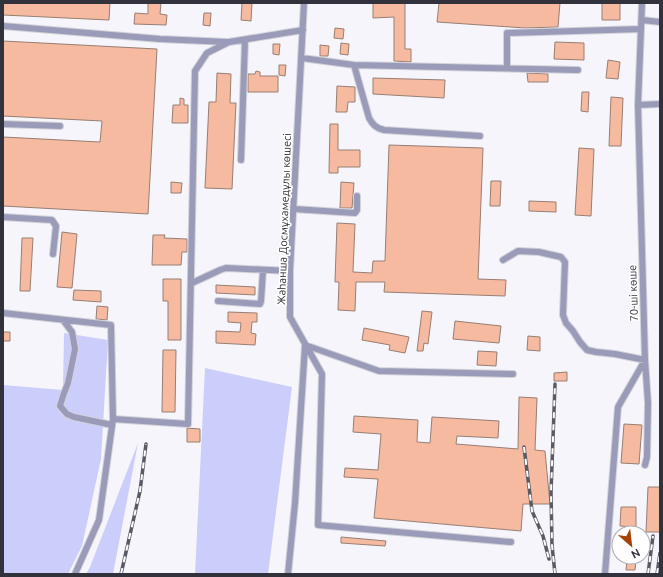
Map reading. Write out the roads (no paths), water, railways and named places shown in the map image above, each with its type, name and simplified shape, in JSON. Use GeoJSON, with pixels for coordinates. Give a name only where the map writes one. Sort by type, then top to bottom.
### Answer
{"type":"FeatureCollection","features":[{"type":"Feature","properties":{"kind":"street","name":"Жаһанша Досмұхамедұлы көшесі"},"geometry":{"type":"LineString","coordinates":[[304,3],[290,271],[290,317],[322,374],[318,525],[511,542]]}},
{"type":"Feature","properties":{"kind":"street","name":"70-ші көше"},"geometry":{"type":"LineString","coordinates":[[642,3],[638,105],[645,360],[648,403],[647,457],[645,465]]}},
{"type":"Feature","properties":{"kind":"street"},"geometry":{"type":"LineString","coordinates":[[642,20],[660,22]]}},
{"type":"Feature","properties":{"kind":"street"},"geometry":{"type":"LineString","coordinates":[[3,26],[160,39],[229,42],[303,30]]}},
{"type":"Feature","properties":{"kind":"street"},"geometry":{"type":"LineString","coordinates":[[507,68],[507,33],[641,29]]}},
{"type":"Feature","properties":{"kind":"street"},"geometry":{"type":"LineString","coordinates":[[241,160],[245,40]]}},
{"type":"Feature","properties":{"kind":"street"},"geometry":{"type":"LineString","coordinates":[[63,320],[72,332],[74,349],[68,383],[60,406],[67,414],[74,418],[112,422],[188,424],[192,283],[195,71],[207,53],[229,42]]}},
{"type":"Feature","properties":{"kind":"street"},"geometry":{"type":"LineString","coordinates":[[302,58],[354,66],[578,70]]}},
{"type":"Feature","properties":{"kind":"street"},"geometry":{"type":"LineString","coordinates":[[354,66],[368,118],[372,124],[378,128],[384,130],[480,136]]}},
{"type":"Feature","properties":{"kind":"street"},"geometry":{"type":"LineString","coordinates":[[638,105],[660,104]]}},
{"type":"Feature","properties":{"kind":"street"},"geometry":{"type":"LineString","coordinates":[[3,124],[60,126]]}},
{"type":"Feature","properties":{"kind":"street"},"geometry":{"type":"LineString","coordinates":[[294,209],[355,213],[358,210],[357,196]]}},
{"type":"Feature","properties":{"kind":"street"},"geometry":{"type":"LineString","coordinates":[[3,217],[52,220],[56,226],[53,254]]}},
{"type":"Feature","properties":{"kind":"street"},"geometry":{"type":"LineString","coordinates":[[503,260],[518,251],[539,252],[561,257],[565,262],[563,315],[566,323],[573,330],[580,342],[587,350],[645,360],[618,407],[605,574]]}},
{"type":"Feature","properties":{"kind":"street"},"geometry":{"type":"LineString","coordinates":[[192,283],[226,268],[290,271]]}},
{"type":"Feature","properties":{"kind":"street"},"geometry":{"type":"LineString","coordinates":[[218,301],[260,304],[263,270]]}},
{"type":"Feature","properties":{"kind":"street"},"geometry":{"type":"LineString","coordinates":[[3,313],[111,325],[112,422],[99,520],[75,574]]}},
{"type":"Feature","properties":{"kind":"street"},"geometry":{"type":"LineString","coordinates":[[290,574],[306,345],[379,371],[513,374]]}},
{"type":"Feature","properties":{"kind":"railway"},"geometry":{"type":"LineString","coordinates":[[555,384],[551,492],[552,545],[555,574]]}},
{"type":"Feature","properties":{"kind":"railway"},"geometry":{"type":"LineString","coordinates":[[121,574],[140,491],[146,444]]}},
{"type":"Feature","properties":{"kind":"railway"},"geometry":{"type":"LineString","coordinates":[[524,447],[532,511],[543,536],[549,559]]}},
{"type":"Feature","properties":{"kind":"railway"},"geometry":{"type":"LineString","coordinates":[[648,574],[653,536]]}},
{"type":"Feature","properties":{"kind":"railway"},"geometry":{"type":"LineString","coordinates":[[657,574],[660,553]]}}]}
